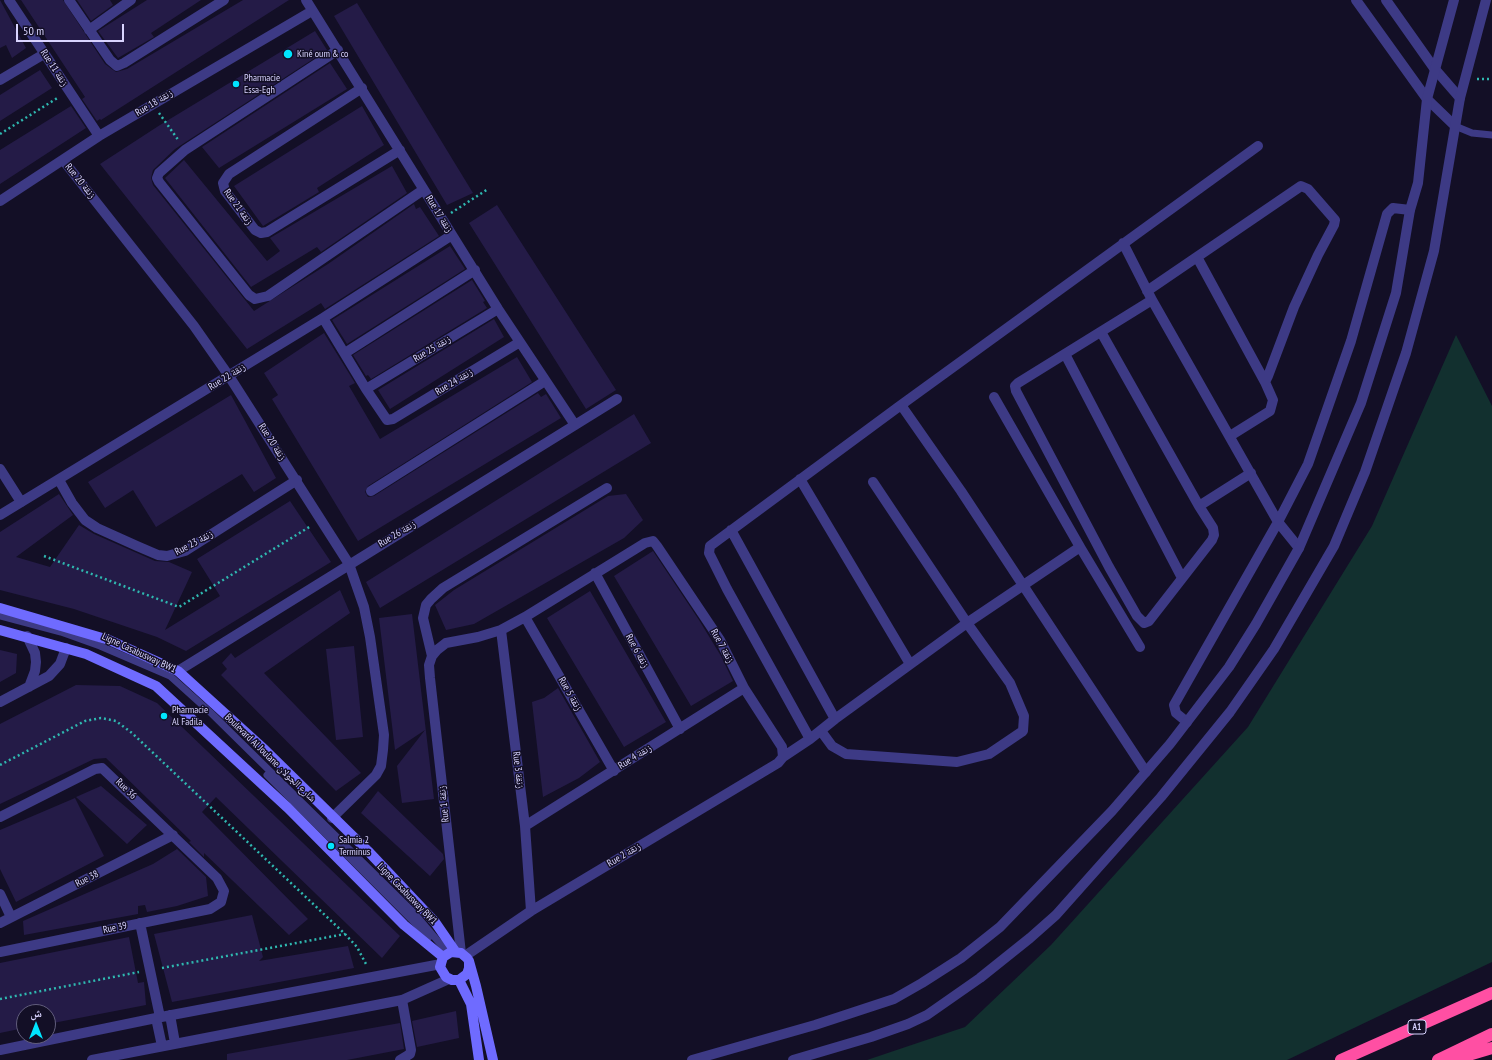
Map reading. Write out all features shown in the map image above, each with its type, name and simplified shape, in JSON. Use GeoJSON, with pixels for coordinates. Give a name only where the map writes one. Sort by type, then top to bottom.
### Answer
{"type":"FeatureCollection","features":[{"type":"Feature","properties":{"kind":"highway","name":"A1"},"geometry":{"type":"LineString","coordinates":[[1341,1060],[1492,993]]}},
{"type":"Feature","properties":{"kind":"highway"},"geometry":{"type":"LineString","coordinates":[[1438,1060],[1492,1034]]}},
{"type":"Feature","properties":{"kind":"highway"},"geometry":{"type":"LineString","coordinates":[[1450,1060],[1492,1048]]}},
{"type":"Feature","properties":{"kind":"main road","name":"Boulevard Al Joulane شارع الجولان"},"geometry":{"type":"LineString","coordinates":[[0,608],[109,640],[178,671],[265,750],[332,818],[368,851],[435,922],[453,956]]}},
{"type":"Feature","properties":{"kind":"main road"},"geometry":{"type":"LineString","coordinates":[[0,630],[27,636],[86,654],[156,686],[288,808],[404,926],[453,956],[469,968],[467,974],[454,979]]}},
{"type":"Feature","properties":{"kind":"main road"},"geometry":{"type":"LineString","coordinates":[[453,956],[443,974],[454,979],[471,1004],[479,1060]]}},
{"type":"Feature","properties":{"kind":"main road"},"geometry":{"type":"LineString","coordinates":[[453,956],[493,1060]]}},
{"type":"Feature","properties":{"kind":"street","name":"Rue 11 زنقة"},"geometry":{"type":"LineString","coordinates":[[10,0],[68,91],[99,136]]}},
{"type":"Feature","properties":{"kind":"street"},"geometry":{"type":"LineString","coordinates":[[69,0],[110,60],[116,66],[121,65],[224,0]]}},
{"type":"Feature","properties":{"kind":"street","name":"Rue 17 زنقة"},"geometry":{"type":"LineString","coordinates":[[306,0],[498,309],[575,425]]}},
{"type":"Feature","properties":{"kind":"street"},"geometry":{"type":"LineString","coordinates":[[1356,0],[1427,99],[1455,126]]}},
{"type":"Feature","properties":{"kind":"street"},"geometry":{"type":"LineString","coordinates":[[1386,0],[1434,68],[1460,98]]}},
{"type":"Feature","properties":{"kind":"street"},"geometry":{"type":"LineString","coordinates":[[692,1060],[873,1007],[904,994],[942,971],[1000,927],[1102,822],[1187,722],[1232,661],[1274,595],[1299,548],[1361,403],[1396,293],[1410,210],[1418,183],[1427,99],[1434,68],[1454,0]]}},
{"type":"Feature","properties":{"kind":"street"},"geometry":{"type":"LineString","coordinates":[[793,1060],[908,1024],[943,1005],[1004,959],[1056,915],[1161,797],[1230,712],[1286,630],[1334,546],[1365,472],[1419,310],[1434,251],[1460,98],[1486,0]]}},
{"type":"Feature","properties":{"kind":"street"},"geometry":{"type":"LineString","coordinates":[[89,30],[125,1]]}},
{"type":"Feature","properties":{"kind":"street","name":"Rue 18 زنقة"},"geometry":{"type":"LineString","coordinates":[[0,201],[99,136],[312,11]]}},
{"type":"Feature","properties":{"kind":"street"},"geometry":{"type":"LineString","coordinates":[[338,50],[185,150],[159,173],[159,182],[249,296],[255,299],[268,296],[423,190]]}},
{"type":"Feature","properties":{"kind":"street"},"geometry":{"type":"LineString","coordinates":[[0,80],[44,54]]}},
{"type":"Feature","properties":{"kind":"street","name":"Rue 21 زنقة"},"geometry":{"type":"LineString","coordinates":[[362,88],[229,174],[222,183],[225,191],[255,230],[261,233],[267,232],[400,150]]}},
{"type":"Feature","properties":{"kind":"street"},"geometry":{"type":"LineString","coordinates":[[810,739],[727,588],[709,553],[710,546],[901,405],[1258,146]]}},
{"type":"Feature","properties":{"kind":"street","name":"Rue 20 زنقة"},"geometry":{"type":"LineString","coordinates":[[63,160],[162,284],[229,376],[297,480],[349,564],[364,608],[370,637],[384,735],[381,766],[370,782],[332,818]]}},
{"type":"Feature","properties":{"kind":"street"},"geometry":{"type":"LineString","coordinates":[[1101,332],[1199,506],[1214,528],[1212,540],[1150,621],[1144,623],[1141,621],[1109,567],[1016,391],[1015,386],[1101,332],[1197,257],[1301,186],[1308,189],[1335,220],[1334,226],[1318,255],[1294,307],[1266,382]]}},
{"type":"Feature","properties":{"kind":"street"},"geometry":{"type":"LineString","coordinates":[[1187,722],[1176,713],[1174,706],[1176,700],[1278,522],[1308,464],[1350,341],[1387,214],[1393,208],[1410,210]]}},
{"type":"Feature","properties":{"kind":"street","name":"Rue 22 زنقة"},"geometry":{"type":"LineString","coordinates":[[0,515],[323,318],[452,235]]}},
{"type":"Feature","properties":{"kind":"street"},"geometry":{"type":"LineString","coordinates":[[1123,243],[1150,295],[1278,522],[1299,548]]}},
{"type":"Feature","properties":{"kind":"street"},"geometry":{"type":"LineString","coordinates":[[1197,257],[1266,382],[1274,400],[1270,411],[1230,436]]}},
{"type":"Feature","properties":{"kind":"street"},"geometry":{"type":"LineString","coordinates":[[345,353],[475,270]]}},
{"type":"Feature","properties":{"kind":"street","name":"Rue 25 زنقة"},"geometry":{"type":"LineString","coordinates":[[366,389],[498,309]]}},
{"type":"Feature","properties":{"kind":"street"},"geometry":{"type":"LineString","coordinates":[[323,318],[366,389]]}},
{"type":"Feature","properties":{"kind":"street","name":"Rue 24 زنقة"},"geometry":{"type":"LineString","coordinates":[[366,389],[387,420],[393,419],[520,342]]}},
{"type":"Feature","properties":{"kind":"street"},"geometry":{"type":"LineString","coordinates":[[1065,354],[1182,578]]}},
{"type":"Feature","properties":{"kind":"street"},"geometry":{"type":"LineString","coordinates":[[371,490],[545,381]]}},
{"type":"Feature","properties":{"kind":"street"},"geometry":{"type":"LineString","coordinates":[[994,397],[1080,547],[1140,646]]}},
{"type":"Feature","properties":{"kind":"street","name":"Rue 26 زنقة"},"geometry":{"type":"LineString","coordinates":[[178,671],[617,399]]}},
{"type":"Feature","properties":{"kind":"street"},"geometry":{"type":"LineString","coordinates":[[901,405],[961,490],[1146,772]]}},
{"type":"Feature","properties":{"kind":"street"},"geometry":{"type":"LineString","coordinates":[[0,469],[21,502]]}},
{"type":"Feature","properties":{"kind":"street"},"geometry":{"type":"LineString","coordinates":[[1199,506],[1251,473]]}},
{"type":"Feature","properties":{"kind":"street"},"geometry":{"type":"LineString","coordinates":[[800,479],[910,664]]}},
{"type":"Feature","properties":{"kind":"street","name":"Rue 23 زنقة"},"geometry":{"type":"LineString","coordinates":[[59,480],[72,504],[85,520],[98,528],[137,546],[158,555],[167,556],[185,551],[297,480]]}},
{"type":"Feature","properties":{"kind":"street"},"geometry":{"type":"LineString","coordinates":[[821,731],[832,746],[846,754],[957,762],[989,754],[1023,731],[1024,716],[1010,683],[967,623],[873,482]]}},
{"type":"Feature","properties":{"kind":"street","name":"Rue 1 زنقة"},"geometry":{"type":"LineString","coordinates":[[453,956],[429,666],[432,656],[423,618],[426,605],[443,588],[607,488]]}},
{"type":"Feature","properties":{"kind":"street"},"geometry":{"type":"LineString","coordinates":[[731,530],[835,719]]}},
{"type":"Feature","properties":{"kind":"street","name":"Rue 7 زنقة"},"geometry":{"type":"LineString","coordinates":[[595,574],[645,542],[653,541],[720,640],[744,688],[782,747],[783,756]]}},
{"type":"Feature","properties":{"kind":"street","name":"Rue 2 زنقة"},"geometry":{"type":"LineString","coordinates":[[453,956],[778,763],[783,756],[810,739],[835,719],[967,623],[1080,547]]}},
{"type":"Feature","properties":{"kind":"street"},"geometry":{"type":"LineString","coordinates":[[432,656],[446,643],[478,637],[501,630],[595,574]]}},
{"type":"Feature","properties":{"kind":"street","name":"Rue 6 زنقة"},"geometry":{"type":"LineString","coordinates":[[595,574],[680,729]]}},
{"type":"Feature","properties":{"kind":"street","name":"Rue 5 زنقة"},"geometry":{"type":"LineString","coordinates":[[525,617],[614,771]]}},
{"type":"Feature","properties":{"kind":"street","name":"Rue 3 زنقة"},"geometry":{"type":"LineString","coordinates":[[501,630],[525,826],[531,911]]}},
{"type":"Feature","properties":{"kind":"street"},"geometry":{"type":"LineString","coordinates":[[27,636],[35,653],[36,662],[35,671],[29,687]]}},
{"type":"Feature","properties":{"kind":"street"},"geometry":{"type":"LineString","coordinates":[[0,702],[43,681],[60,664],[66,648]]}},
{"type":"Feature","properties":{"kind":"street","name":"Rue 4 زنقة"},"geometry":{"type":"LineString","coordinates":[[525,826],[744,688]]}},
{"type":"Feature","properties":{"kind":"street","name":"Rue 36"},"geometry":{"type":"LineString","coordinates":[[0,817],[95,769],[102,768],[218,878],[223,887],[223,895]]}},
{"type":"Feature","properties":{"kind":"street","name":"Rue 38"},"geometry":{"type":"LineString","coordinates":[[0,923],[173,835]]}},
{"type":"Feature","properties":{"kind":"street"},"geometry":{"type":"LineString","coordinates":[[0,894],[11,917]]}},
{"type":"Feature","properties":{"kind":"street","name":"Rue 39"},"geometry":{"type":"LineString","coordinates":[[0,952],[210,909],[221,902],[223,895]]}},
{"type":"Feature","properties":{"kind":"street"},"geometry":{"type":"LineString","coordinates":[[140,923],[162,1016],[175,1043]]}},
{"type":"Feature","properties":{"kind":"street"},"geometry":{"type":"LineString","coordinates":[[0,1050],[162,1016],[371,976],[453,956]]}},
{"type":"Feature","properties":{"kind":"street"},"geometry":{"type":"LineString","coordinates":[[92,1060],[402,1000],[454,979]]}},
{"type":"Feature","properties":{"kind":"street"},"geometry":{"type":"LineString","coordinates":[[400,1060],[410,1054],[402,1000]]}},
{"type":"Feature","properties":{"kind":"street"},"geometry":{"type":"LineString","coordinates":[[162,1016],[162,1046]]}},
{"type":"Feature","properties":{"kind":"lane"},"geometry":{"type":"LineString","coordinates":[[1455,126],[1472,133],[1492,135]]}},
{"type":"Feature","properties":{"kind":"lane","name":"Ligne Casabusway BW1"},"geometry":{"type":"LineString","coordinates":[[0,616],[61,632],[100,646],[170,676],[212,713],[414,912],[453,956]]}},
{"type":"Feature","properties":{"kind":"lane","name":"Ligne Casabusway BW1"},"geometry":{"type":"LineString","coordinates":[[0,620],[60,636],[96,648],[166,678],[206,714],[382,889],[453,956]]}},
{"type":"Feature","properties":{"kind":"path"},"geometry":{"type":"LineString","coordinates":[[0,134],[68,91]]}},
{"type":"Feature","properties":{"kind":"path"},"geometry":{"type":"LineString","coordinates":[[153,104],[185,150]]}},
{"type":"Feature","properties":{"kind":"path"},"geometry":{"type":"LineString","coordinates":[[442,219],[488,189]]}},
{"type":"Feature","properties":{"kind":"path"},"geometry":{"type":"LineString","coordinates":[[44,556],[179,607],[321,519]]}},
{"type":"Feature","properties":{"kind":"path"},"geometry":{"type":"LineString","coordinates":[[0,765],[85,721],[101,718],[116,721],[132,733],[345,934],[357,947],[371,976]]}},
{"type":"Feature","properties":{"kind":"path"},"geometry":{"type":"LineString","coordinates":[[0,999],[345,934]]}},
{"type":"Feature","properties":{"kind":"green space"},"geometry":{"type":"Polygon","coordinates":[[[1456,335],[1492,406],[1492,962],[1287,1060],[867,1060],[965,1027],[1051,945],[1248,727],[1372,526],[1456,335]]]}},
{"type":"Feature","properties":{"kind":"building"},"geometry":{"type":"Polygon","coordinates":[[[0,0],[26,48],[12,58],[6,45],[0,48],[0,0]]]}},
{"type":"Feature","properties":{"kind":"building"},"geometry":{"type":"Polygon","coordinates":[[[21,0],[63,0],[105,64],[116,72],[127,69],[243,0],[289,0],[101,120],[100,119],[97,121],[82,99],[85,97],[21,0]]]}},
{"type":"Feature","properties":{"kind":"building"},"geometry":{"type":"Polygon","coordinates":[[[77,0],[110,0],[113,5],[91,21],[77,0]]]}},
{"type":"Feature","properties":{"kind":"building"},"geometry":{"type":"Polygon","coordinates":[[[147,0],[201,0],[151,33],[154,37],[118,58],[98,31],[147,0]]]}},
{"type":"Feature","properties":{"kind":"building"},"geometry":{"type":"Polygon","coordinates":[[[357,3],[473,193],[447,205],[334,16],[357,3]]]}},
{"type":"Feature","properties":{"kind":"building"},"geometry":{"type":"Polygon","coordinates":[[[315,31],[327,50],[175,149],[153,170],[151,178],[153,185],[254,311],[328,264],[414,204],[416,209],[420,207],[439,236],[325,309],[321,303],[247,349],[100,164],[160,125],[315,31]]]}},
{"type":"Feature","properties":{"kind":"building"},"geometry":{"type":"Polygon","coordinates":[[[330,63],[347,89],[219,168],[202,147],[330,63]]]}},
{"type":"Feature","properties":{"kind":"building"},"geometry":{"type":"Polygon","coordinates":[[[40,70],[52,88],[0,121],[0,95],[40,70]]]}},
{"type":"Feature","properties":{"kind":"building"},"geometry":{"type":"Polygon","coordinates":[[[71,106],[86,128],[0,184],[0,150],[71,106]]]}},
{"type":"Feature","properties":{"kind":"building"},"geometry":{"type":"Polygon","coordinates":[[[362,106],[384,145],[317,188],[319,192],[263,226],[234,186],[362,106]]]}},
{"type":"Feature","properties":{"kind":"building"},"geometry":{"type":"Polygon","coordinates":[[[184,160],[267,261],[280,251],[270,238],[392,166],[407,193],[321,252],[317,247],[251,287],[165,178],[184,160]]]}},
{"type":"Feature","properties":{"kind":"building"},"geometry":{"type":"Polygon","coordinates":[[[497,205],[616,390],[586,409],[469,223],[497,205]]]}},
{"type":"Feature","properties":{"kind":"building"},"geometry":{"type":"Polygon","coordinates":[[[450,246],[465,269],[347,344],[332,320],[450,246]]]}},
{"type":"Feature","properties":{"kind":"building"},"geometry":{"type":"Polygon","coordinates":[[[472,280],[485,301],[483,302],[487,308],[371,379],[368,375],[366,376],[353,355],[472,280]]]}},
{"type":"Feature","properties":{"kind":"building"},"geometry":{"type":"Polygon","coordinates":[[[494,319],[504,337],[390,409],[378,390],[494,319]]]}},
{"type":"Feature","properties":{"kind":"building"},"geometry":{"type":"Polygon","coordinates":[[[324,333],[355,383],[349,386],[380,439],[517,357],[532,382],[368,486],[365,492],[368,497],[374,496],[538,393],[541,397],[546,394],[561,418],[358,541],[272,399],[278,395],[264,373],[324,333]]]}},
{"type":"Feature","properties":{"kind":"building"},"geometry":{"type":"Polygon","coordinates":[[[231,395],[276,478],[254,492],[242,474],[156,527],[133,490],[105,508],[88,482],[231,395]]]}},
{"type":"Feature","properties":{"kind":"building"},"geometry":{"type":"Polygon","coordinates":[[[634,414],[651,443],[380,608],[366,582],[634,414]]]}},
{"type":"Feature","properties":{"kind":"building"},"geometry":{"type":"Polygon","coordinates":[[[59,494],[73,515],[16,557],[50,567],[79,525],[94,534],[155,561],[169,562],[192,572],[165,630],[220,596],[197,559],[290,501],[331,562],[186,651],[157,637],[74,609],[0,590],[0,532],[59,494]]]}},
{"type":"Feature","properties":{"kind":"building"},"geometry":{"type":"Polygon","coordinates":[[[626,494],[643,520],[624,538],[474,624],[446,630],[435,605],[454,590],[608,496],[626,494]]]}},
{"type":"Feature","properties":{"kind":"building"},"geometry":{"type":"Polygon","coordinates":[[[653,551],[699,620],[721,656],[733,681],[691,706],[614,576],[653,551]]]}},
{"type":"Feature","properties":{"kind":"building"},"geometry":{"type":"Polygon","coordinates":[[[340,590],[350,613],[264,673],[361,773],[336,791],[221,675],[227,669],[222,663],[231,653],[235,658],[340,590]]]}},
{"type":"Feature","properties":{"kind":"building"},"geometry":{"type":"Polygon","coordinates":[[[590,591],[666,722],[624,747],[547,618],[590,591]]]}},
{"type":"Feature","properties":{"kind":"building"},"geometry":{"type":"Polygon","coordinates":[[[412,614],[434,799],[402,803],[397,766],[425,730],[395,750],[379,618],[412,614]]]}},
{"type":"Feature","properties":{"kind":"building"},"geometry":{"type":"Polygon","coordinates":[[[354,646],[363,737],[336,740],[326,649],[354,646]]]}},
{"type":"Feature","properties":{"kind":"building"},"geometry":{"type":"Polygon","coordinates":[[[0,650],[17,654],[16,673],[0,682],[0,650]]]}},
{"type":"Feature","properties":{"kind":"building"},"geometry":{"type":"Polygon","coordinates":[[[76,685],[120,686],[157,703],[400,936],[382,958],[216,797],[202,812],[308,919],[289,935],[204,853],[204,857],[189,842],[191,841],[106,758],[94,759],[0,804],[0,724],[76,685]]]}},
{"type":"Feature","properties":{"kind":"building"},"geometry":{"type":"Polygon","coordinates":[[[558,688],[600,762],[579,778],[543,797],[532,702],[544,698],[558,688]]]}},
{"type":"Feature","properties":{"kind":"building"},"geometry":{"type":"Polygon","coordinates":[[[101,786],[147,825],[127,844],[76,797],[101,786]]]}},
{"type":"Feature","properties":{"kind":"building"},"geometry":{"type":"Polygon","coordinates":[[[378,791],[443,854],[444,859],[430,876],[361,813],[378,791]]]}},
{"type":"Feature","properties":{"kind":"building"},"geometry":{"type":"Polygon","coordinates":[[[75,798],[104,856],[16,902],[0,869],[0,830],[75,798]]]}},
{"type":"Feature","properties":{"kind":"building"},"geometry":{"type":"Polygon","coordinates":[[[177,849],[206,877],[208,896],[177,906],[147,912],[145,905],[138,906],[138,914],[24,935],[23,921],[153,864],[177,849]]]}},
{"type":"Feature","properties":{"kind":"building"},"geometry":{"type":"Polygon","coordinates":[[[252,915],[263,957],[259,961],[348,946],[354,968],[172,1002],[154,934],[252,915]]]}},
{"type":"Feature","properties":{"kind":"building"},"geometry":{"type":"Polygon","coordinates":[[[129,937],[138,983],[144,982],[146,1005],[56,1022],[56,1004],[16,1004],[16,1030],[0,1033],[0,963],[129,937]]]}},
{"type":"Feature","properties":{"kind":"building"},"geometry":{"type":"Polygon","coordinates":[[[456,1011],[459,1038],[417,1047],[412,1021],[456,1011]]]}},
{"type":"Feature","properties":{"kind":"building"},"geometry":{"type":"Polygon","coordinates":[[[400,1023],[404,1049],[347,1060],[227,1060],[227,1054],[400,1023]]]}},
{"type":"Feature","properties":{"kind":"place","name":"Kiné oum & co"},"geometry":{"type":"Point","coordinates":[288,54]}},
{"type":"Feature","properties":{"kind":"place","name":"Pharmacie Essa-Egh"},"geometry":{"type":"Point","coordinates":[236,84]}},
{"type":"Feature","properties":{"kind":"place","name":"Pharmacie Al Fadila"},"geometry":{"type":"Point","coordinates":[164,716]}},
{"type":"Feature","properties":{"kind":"place","name":"Salmia 2 Terminus"},"geometry":{"type":"Point","coordinates":[331,846]}}]}
